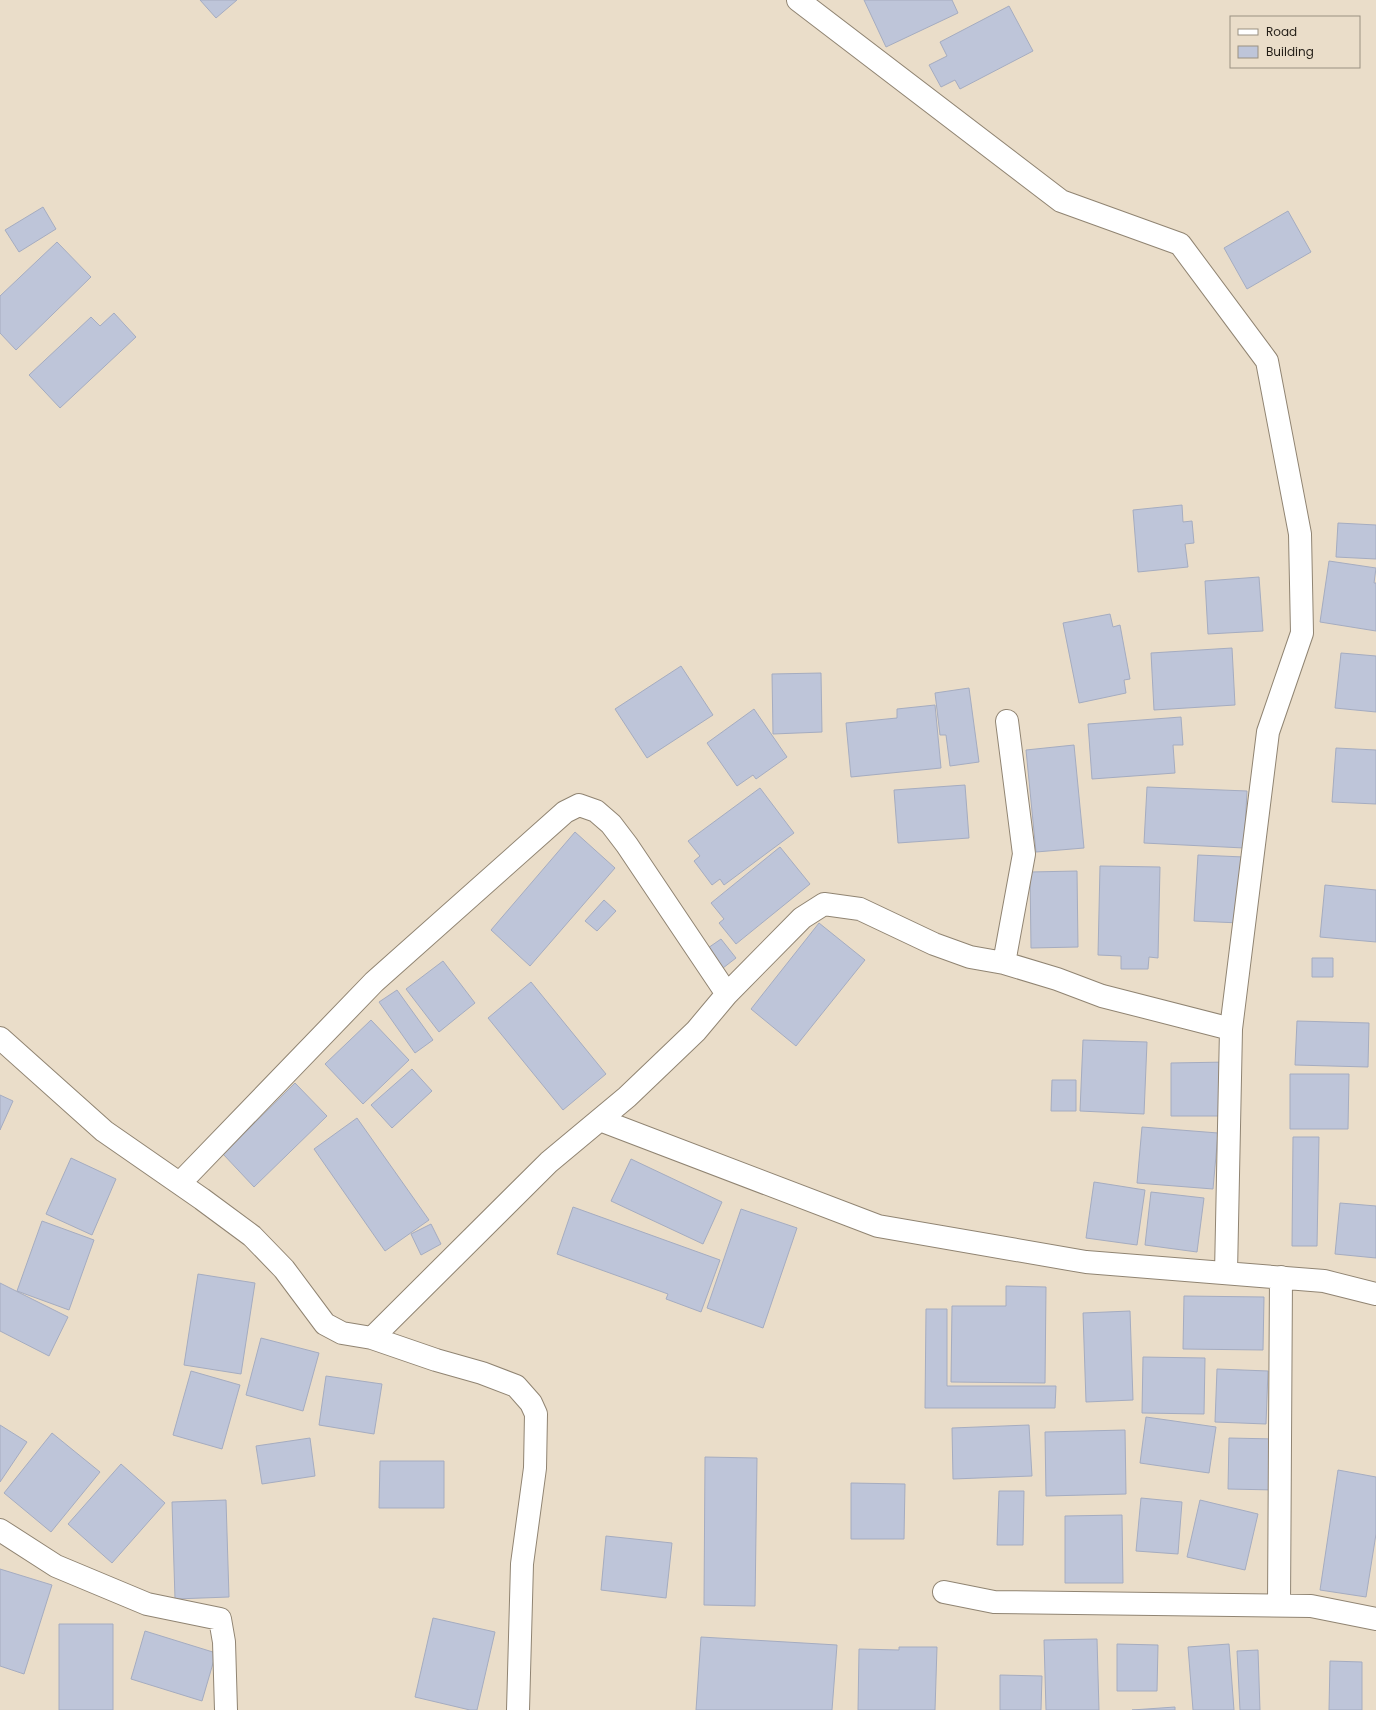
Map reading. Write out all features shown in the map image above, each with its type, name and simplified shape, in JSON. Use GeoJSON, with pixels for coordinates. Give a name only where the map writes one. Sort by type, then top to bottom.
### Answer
{"type":"FeatureCollection","features":[{"type":"Feature","properties":{"kind":"street"},"geometry":{"type":"LineString","coordinates":[[798,0],[1061,201],[1180,244],[1267,361],[1300,534],[1302,633],[1268,732],[1231,1028],[1226,1273]]}},
{"type":"Feature","properties":{"kind":"street"},"geometry":{"type":"LineString","coordinates":[[1004,964],[1024,854],[1007,721]]}},
{"type":"Feature","properties":{"kind":"street"},"geometry":{"type":"LineString","coordinates":[[180,1183],[374,982],[565,812],[579,805],[596,811],[610,824],[627,845],[727,994]]}},
{"type":"Feature","properties":{"kind":"street"},"geometry":{"type":"LineString","coordinates":[[372,1338],[549,1162],[627,1097],[696,1031],[727,994],[802,918],[824,904],[860,909],[934,944],[970,957],[1057,978],[1102,996],[1231,1028]]}},
{"type":"Feature","properties":{"kind":"street"},"geometry":{"type":"LineString","coordinates":[[0,1038],[104,1131],[180,1183],[252,1236],[284,1268],[325,1324],[342,1333],[372,1338],[428,1358],[482,1373],[516,1386],[531,1403],[536,1414],[535,1468],[522,1564],[518,1710]]}},
{"type":"Feature","properties":{"kind":"street"},"geometry":{"type":"LineString","coordinates":[[600,1120],[878,1226],[1086,1262],[1324,1281],[1376,1294]]}},
{"type":"Feature","properties":{"kind":"street"},"geometry":{"type":"LineString","coordinates":[[1279,1605],[1281,1277]]}},
{"type":"Feature","properties":{"kind":"street"},"geometry":{"type":"LineString","coordinates":[[0,1530],[56,1566],[147,1604],[220,1619],[224,1642],[226,1710]]}},
{"type":"Feature","properties":{"kind":"street"},"geometry":{"type":"LineString","coordinates":[[944,1592],[994,1602],[1311,1606],[1376,1619]]}},
{"type":"Feature","properties":{"kind":"building"},"geometry":{"type":"Polygon","coordinates":[[[200,0],[237,0],[216,18],[200,0]]]}},
{"type":"Feature","properties":{"kind":"building"},"geometry":{"type":"Polygon","coordinates":[[[864,0],[952,0],[958,13],[886,47],[864,0]]]}},
{"type":"Feature","properties":{"kind":"building"},"geometry":{"type":"Polygon","coordinates":[[[1009,6],[1033,51],[960,89],[955,80],[941,87],[929,65],[947,56],[940,42],[1009,6]]]}},
{"type":"Feature","properties":{"kind":"building"},"geometry":{"type":"Polygon","coordinates":[[[43,207],[56,229],[19,252],[5,230],[43,207]]]}},
{"type":"Feature","properties":{"kind":"building"},"geometry":{"type":"Polygon","coordinates":[[[1288,211],[1311,252],[1247,289],[1224,248],[1288,211]]]}},
{"type":"Feature","properties":{"kind":"building"},"geometry":{"type":"Polygon","coordinates":[[[57,242],[91,277],[16,350],[0,333],[0,296],[57,242]]]}},
{"type":"Feature","properties":{"kind":"building"},"geometry":{"type":"Polygon","coordinates":[[[114,313],[136,337],[60,408],[29,375],[91,317],[100,326],[114,313]]]}},
{"type":"Feature","properties":{"kind":"building"},"geometry":{"type":"Polygon","coordinates":[[[1182,505],[1183,522],[1192,521],[1194,543],[1185,544],[1188,567],[1138,572],[1133,510],[1182,505]]]}},
{"type":"Feature","properties":{"kind":"building"},"geometry":{"type":"Polygon","coordinates":[[[1338,523],[1376,525],[1376,559],[1336,557],[1338,523]]]}},
{"type":"Feature","properties":{"kind":"building"},"geometry":{"type":"Polygon","coordinates":[[[1329,561],[1376,568],[1374,583],[1376,583],[1376,631],[1320,622],[1329,561]]]}},
{"type":"Feature","properties":{"kind":"building"},"geometry":{"type":"Polygon","coordinates":[[[1259,577],[1263,631],[1208,634],[1205,581],[1259,577]]]}},
{"type":"Feature","properties":{"kind":"building"},"geometry":{"type":"Polygon","coordinates":[[[1110,614],[1113,627],[1120,625],[1130,679],[1124,680],[1126,693],[1079,703],[1063,623],[1110,614]]]}},
{"type":"Feature","properties":{"kind":"building"},"geometry":{"type":"Polygon","coordinates":[[[1232,648],[1235,705],[1154,710],[1151,653],[1232,648]]]}},
{"type":"Feature","properties":{"kind":"building"},"geometry":{"type":"Polygon","coordinates":[[[1341,653],[1376,656],[1376,712],[1335,708],[1341,653]]]}},
{"type":"Feature","properties":{"kind":"building"},"geometry":{"type":"Polygon","coordinates":[[[681,666],[713,715],[647,758],[615,709],[681,666]]]}},
{"type":"Feature","properties":{"kind":"building"},"geometry":{"type":"Polygon","coordinates":[[[821,673],[822,732],[773,734],[772,674],[821,673]]]}},
{"type":"Feature","properties":{"kind":"building"},"geometry":{"type":"Polygon","coordinates":[[[969,688],[979,762],[950,766],[946,735],[940,735],[935,693],[969,688]]]}},
{"type":"Feature","properties":{"kind":"building"},"geometry":{"type":"Polygon","coordinates":[[[935,705],[941,768],[851,777],[846,723],[897,718],[897,709],[935,705]]]}},
{"type":"Feature","properties":{"kind":"building"},"geometry":{"type":"Polygon","coordinates":[[[754,709],[787,757],[756,779],[753,775],[737,786],[707,743],[754,709]]]}},
{"type":"Feature","properties":{"kind":"building"},"geometry":{"type":"Polygon","coordinates":[[[1181,717],[1183,745],[1173,745],[1175,773],[1092,779],[1088,724],[1181,717]]]}},
{"type":"Feature","properties":{"kind":"building"},"geometry":{"type":"Polygon","coordinates":[[[1074,745],[1084,848],[1036,852],[1026,750],[1074,745]]]}},
{"type":"Feature","properties":{"kind":"building"},"geometry":{"type":"Polygon","coordinates":[[[1336,748],[1376,750],[1376,804],[1332,802],[1336,748]]]}},
{"type":"Feature","properties":{"kind":"building"},"geometry":{"type":"Polygon","coordinates":[[[965,785],[969,838],[898,843],[894,790],[965,785]]]}},
{"type":"Feature","properties":{"kind":"building"},"geometry":{"type":"Polygon","coordinates":[[[1147,787],[1247,791],[1244,848],[1144,843],[1147,787]]]}},
{"type":"Feature","properties":{"kind":"building"},"geometry":{"type":"Polygon","coordinates":[[[760,788],[794,833],[724,885],[720,879],[712,885],[694,861],[700,856],[688,841],[760,788]]]}},
{"type":"Feature","properties":{"kind":"building"},"geometry":{"type":"Polygon","coordinates":[[[575,832],[615,868],[530,966],[491,930],[575,832]]]}},
{"type":"Feature","properties":{"kind":"building"},"geometry":{"type":"Polygon","coordinates":[[[780,847],[810,884],[736,944],[719,923],[724,919],[711,903],[780,847]]]}},
{"type":"Feature","properties":{"kind":"building"},"geometry":{"type":"Polygon","coordinates":[[[1198,855],[1244,857],[1240,923],[1194,921],[1198,855]]]}},
{"type":"Feature","properties":{"kind":"building"},"geometry":{"type":"Polygon","coordinates":[[[1100,866],[1160,867],[1158,958],[1149,957],[1148,969],[1121,969],[1121,956],[1098,955],[1100,866]]]}},
{"type":"Feature","properties":{"kind":"building"},"geometry":{"type":"Polygon","coordinates":[[[1077,871],[1078,947],[1031,948],[1030,872],[1077,871]]]}},
{"type":"Feature","properties":{"kind":"building"},"geometry":{"type":"Polygon","coordinates":[[[1325,885],[1376,890],[1376,942],[1320,937],[1325,885]]]}},
{"type":"Feature","properties":{"kind":"building"},"geometry":{"type":"Polygon","coordinates":[[[604,900],[616,911],[597,931],[585,921],[604,900]]]}},
{"type":"Feature","properties":{"kind":"building"},"geometry":{"type":"Polygon","coordinates":[[[819,923],[865,960],[796,1046],[751,1009],[819,923]]]}},
{"type":"Feature","properties":{"kind":"building"},"geometry":{"type":"Polygon","coordinates":[[[721,939],[736,958],[723,968],[708,948],[721,939]]]}},
{"type":"Feature","properties":{"kind":"building"},"geometry":{"type":"Polygon","coordinates":[[[1312,958],[1333,958],[1333,977],[1312,977],[1312,958]]]}},
{"type":"Feature","properties":{"kind":"building"},"geometry":{"type":"Polygon","coordinates":[[[443,961],[475,1003],[439,1032],[406,989],[443,961]]]}},
{"type":"Feature","properties":{"kind":"building"},"geometry":{"type":"Polygon","coordinates":[[[531,982],[606,1074],[563,1110],[488,1018],[531,982]]]}},
{"type":"Feature","properties":{"kind":"building"},"geometry":{"type":"Polygon","coordinates":[[[397,990],[433,1040],[415,1053],[379,1002],[397,990]]]}},
{"type":"Feature","properties":{"kind":"building"},"geometry":{"type":"Polygon","coordinates":[[[371,1020],[409,1060],[363,1104],[325,1064],[371,1020]]]}},
{"type":"Feature","properties":{"kind":"building"},"geometry":{"type":"Polygon","coordinates":[[[1297,1021],[1369,1023],[1368,1067],[1295,1065],[1297,1021]]]}},
{"type":"Feature","properties":{"kind":"building"},"geometry":{"type":"Polygon","coordinates":[[[1083,1040],[1147,1042],[1144,1114],[1080,1111],[1083,1040]]]}},
{"type":"Feature","properties":{"kind":"building"},"geometry":{"type":"Polygon","coordinates":[[[1229,1062],[1228,1116],[1171,1116],[1171,1063],[1229,1062]]]}},
{"type":"Feature","properties":{"kind":"building"},"geometry":{"type":"Polygon","coordinates":[[[412,1069],[432,1091],[392,1128],[371,1105],[412,1069]]]}},
{"type":"Feature","properties":{"kind":"building"},"geometry":{"type":"Polygon","coordinates":[[[1290,1074],[1349,1074],[1348,1129],[1290,1129],[1290,1074]]]}},
{"type":"Feature","properties":{"kind":"building"},"geometry":{"type":"Polygon","coordinates":[[[1052,1080],[1076,1080],[1076,1111],[1051,1111],[1052,1080]]]}},
{"type":"Feature","properties":{"kind":"building"},"geometry":{"type":"Polygon","coordinates":[[[295,1083],[327,1116],[254,1187],[223,1154],[295,1083]]]}},
{"type":"Feature","properties":{"kind":"building"},"geometry":{"type":"Polygon","coordinates":[[[0,1095],[13,1101],[0,1130],[0,1095]]]}},
{"type":"Feature","properties":{"kind":"building"},"geometry":{"type":"Polygon","coordinates":[[[357,1118],[429,1220],[385,1251],[314,1149],[357,1118]]]}},
{"type":"Feature","properties":{"kind":"building"},"geometry":{"type":"Polygon","coordinates":[[[1142,1127],[1218,1133],[1213,1189],[1137,1183],[1142,1127]]]}},
{"type":"Feature","properties":{"kind":"building"},"geometry":{"type":"Polygon","coordinates":[[[1293,1137],[1319,1137],[1317,1246],[1292,1246],[1293,1137]]]}},
{"type":"Feature","properties":{"kind":"building"},"geometry":{"type":"Polygon","coordinates":[[[71,1158],[116,1179],[92,1235],[46,1214],[71,1158]]]}},
{"type":"Feature","properties":{"kind":"building"},"geometry":{"type":"Polygon","coordinates":[[[631,1159],[722,1202],[703,1244],[611,1201],[631,1159]]]}},
{"type":"Feature","properties":{"kind":"building"},"geometry":{"type":"Polygon","coordinates":[[[1094,1182],[1145,1190],[1137,1245],[1086,1238],[1094,1182]]]}},
{"type":"Feature","properties":{"kind":"building"},"geometry":{"type":"Polygon","coordinates":[[[1151,1192],[1204,1198],[1197,1252],[1145,1245],[1151,1192]]]}},
{"type":"Feature","properties":{"kind":"building"},"geometry":{"type":"Polygon","coordinates":[[[1340,1203],[1376,1206],[1376,1258],[1335,1254],[1340,1203]]]}},
{"type":"Feature","properties":{"kind":"building"},"geometry":{"type":"Polygon","coordinates":[[[573,1207],[720,1260],[701,1312],[666,1299],[668,1294],[557,1254],[573,1207]]]}},
{"type":"Feature","properties":{"kind":"building"},"geometry":{"type":"Polygon","coordinates":[[[741,1209],[797,1228],[763,1328],[707,1308],[741,1209]]]}},
{"type":"Feature","properties":{"kind":"building"},"geometry":{"type":"Polygon","coordinates":[[[42,1221],[94,1240],[69,1310],[17,1291],[42,1221]]]}},
{"type":"Feature","properties":{"kind":"building"},"geometry":{"type":"Polygon","coordinates":[[[431,1224],[441,1244],[421,1255],[411,1234],[431,1224]]]}},
{"type":"Feature","properties":{"kind":"building"},"geometry":{"type":"Polygon","coordinates":[[[198,1274],[255,1283],[241,1374],[184,1365],[198,1274]]]}},
{"type":"Feature","properties":{"kind":"building"},"geometry":{"type":"Polygon","coordinates":[[[0,1283],[68,1317],[49,1356],[0,1331],[0,1283]]]}},
{"type":"Feature","properties":{"kind":"building"},"geometry":{"type":"Polygon","coordinates":[[[1006,1286],[1046,1287],[1045,1383],[951,1382],[952,1306],[1006,1306],[1006,1286]]]}},
{"type":"Feature","properties":{"kind":"building"},"geometry":{"type":"Polygon","coordinates":[[[1184,1296],[1264,1297],[1263,1350],[1183,1349],[1184,1296]]]}},
{"type":"Feature","properties":{"kind":"building"},"geometry":{"type":"Polygon","coordinates":[[[926,1309],[947,1309],[947,1386],[1056,1386],[1055,1408],[925,1408],[926,1309]]]}},
{"type":"Feature","properties":{"kind":"building"},"geometry":{"type":"Polygon","coordinates":[[[1130,1311],[1133,1400],[1086,1402],[1083,1313],[1130,1311]]]}},
{"type":"Feature","properties":{"kind":"building"},"geometry":{"type":"Polygon","coordinates":[[[261,1338],[319,1353],[303,1411],[246,1395],[261,1338]]]}},
{"type":"Feature","properties":{"kind":"building"},"geometry":{"type":"Polygon","coordinates":[[[1143,1357],[1205,1358],[1204,1414],[1142,1413],[1143,1357]]]}},
{"type":"Feature","properties":{"kind":"building"},"geometry":{"type":"Polygon","coordinates":[[[1217,1369],[1268,1371],[1266,1424],[1215,1422],[1217,1369]]]}},
{"type":"Feature","properties":{"kind":"building"},"geometry":{"type":"Polygon","coordinates":[[[191,1371],[240,1385],[222,1449],[173,1435],[191,1371]]]}},
{"type":"Feature","properties":{"kind":"building"},"geometry":{"type":"Polygon","coordinates":[[[326,1376],[382,1384],[374,1434],[319,1425],[326,1376]]]}},
{"type":"Feature","properties":{"kind":"building"},"geometry":{"type":"Polygon","coordinates":[[[1146,1417],[1216,1427],[1209,1473],[1140,1463],[1146,1417]]]}},
{"type":"Feature","properties":{"kind":"building"},"geometry":{"type":"Polygon","coordinates":[[[0,1425],[27,1442],[0,1482],[0,1425]]]}},
{"type":"Feature","properties":{"kind":"building"},"geometry":{"type":"Polygon","coordinates":[[[1029,1425],[1032,1476],[953,1479],[952,1428],[1029,1425]]]}},
{"type":"Feature","properties":{"kind":"building"},"geometry":{"type":"Polygon","coordinates":[[[1125,1430],[1126,1494],[1046,1496],[1045,1432],[1125,1430]]]}},
{"type":"Feature","properties":{"kind":"building"},"geometry":{"type":"Polygon","coordinates":[[[52,1433],[100,1472],[51,1532],[4,1493],[52,1433]]]}},
{"type":"Feature","properties":{"kind":"building"},"geometry":{"type":"Polygon","coordinates":[[[310,1438],[315,1476],[262,1484],[256,1446],[310,1438]]]}},
{"type":"Feature","properties":{"kind":"building"},"geometry":{"type":"Polygon","coordinates":[[[1229,1438],[1275,1439],[1275,1490],[1228,1489],[1229,1438]]]}},
{"type":"Feature","properties":{"kind":"building"},"geometry":{"type":"Polygon","coordinates":[[[705,1457],[757,1458],[755,1606],[704,1605],[705,1457]]]}},
{"type":"Feature","properties":{"kind":"building"},"geometry":{"type":"Polygon","coordinates":[[[380,1461],[444,1461],[444,1508],[379,1508],[380,1461]]]}},
{"type":"Feature","properties":{"kind":"building"},"geometry":{"type":"Polygon","coordinates":[[[121,1464],[165,1503],[112,1563],[68,1524],[121,1464]]]}},
{"type":"Feature","properties":{"kind":"building"},"geometry":{"type":"Polygon","coordinates":[[[1338,1470],[1376,1477],[1376,1534],[1366,1597],[1320,1590],[1338,1470]]]}},
{"type":"Feature","properties":{"kind":"building"},"geometry":{"type":"Polygon","coordinates":[[[851,1483],[905,1484],[904,1539],[851,1539],[851,1483]]]}},
{"type":"Feature","properties":{"kind":"building"},"geometry":{"type":"Polygon","coordinates":[[[999,1491],[1024,1491],[1023,1545],[997,1545],[999,1491]]]}},
{"type":"Feature","properties":{"kind":"building"},"geometry":{"type":"Polygon","coordinates":[[[1141,1498],[1182,1502],[1178,1554],[1136,1551],[1141,1498]]]}},
{"type":"Feature","properties":{"kind":"building"},"geometry":{"type":"Polygon","coordinates":[[[226,1500],[229,1597],[175,1599],[172,1502],[226,1500]]]}},
{"type":"Feature","properties":{"kind":"building"},"geometry":{"type":"Polygon","coordinates":[[[1200,1500],[1258,1514],[1245,1570],[1187,1557],[1200,1500]]]}},
{"type":"Feature","properties":{"kind":"building"},"geometry":{"type":"Polygon","coordinates":[[[1122,1515],[1123,1583],[1065,1583],[1065,1516],[1122,1515]]]}},
{"type":"Feature","properties":{"kind":"building"},"geometry":{"type":"Polygon","coordinates":[[[606,1536],[672,1543],[666,1598],[601,1590],[606,1536]]]}},
{"type":"Feature","properties":{"kind":"building"},"geometry":{"type":"Polygon","coordinates":[[[0,1569],[52,1585],[24,1674],[0,1666],[0,1569]]]}},
{"type":"Feature","properties":{"kind":"building"},"geometry":{"type":"Polygon","coordinates":[[[433,1618],[495,1632],[477,1710],[470,1710],[415,1697],[433,1618]]]}},
{"type":"Feature","properties":{"kind":"building"},"geometry":{"type":"Polygon","coordinates":[[[59,1624],[113,1624],[113,1710],[59,1710],[59,1624]]]}},
{"type":"Feature","properties":{"kind":"building"},"geometry":{"type":"Polygon","coordinates":[[[145,1631],[216,1653],[202,1701],[131,1679],[145,1631]]]}},
{"type":"Feature","properties":{"kind":"building"},"geometry":{"type":"Polygon","coordinates":[[[701,1637],[837,1645],[832,1710],[696,1710],[701,1637]]]}},
{"type":"Feature","properties":{"kind":"building"},"geometry":{"type":"Polygon","coordinates":[[[1097,1639],[1099,1710],[1046,1710],[1044,1640],[1097,1639]]]}},
{"type":"Feature","properties":{"kind":"building"},"geometry":{"type":"Polygon","coordinates":[[[1117,1644],[1158,1645],[1157,1691],[1117,1691],[1117,1644]]]}},
{"type":"Feature","properties":{"kind":"building"},"geometry":{"type":"Polygon","coordinates":[[[1229,1644],[1234,1710],[1193,1710],[1188,1647],[1229,1644]]]}},
{"type":"Feature","properties":{"kind":"building"},"geometry":{"type":"Polygon","coordinates":[[[899,1647],[937,1647],[935,1710],[858,1710],[859,1649],[899,1650],[899,1647]]]}},
{"type":"Feature","properties":{"kind":"building"},"geometry":{"type":"Polygon","coordinates":[[[1258,1650],[1260,1710],[1240,1710],[1237,1651],[1258,1650]]]}},
{"type":"Feature","properties":{"kind":"building"},"geometry":{"type":"Polygon","coordinates":[[[1330,1661],[1362,1662],[1362,1710],[1329,1710],[1330,1661]]]}},
{"type":"Feature","properties":{"kind":"building"},"geometry":{"type":"Polygon","coordinates":[[[1000,1675],[1042,1676],[1041,1710],[1000,1710],[1000,1675]]]}},
{"type":"Feature","properties":{"kind":"building"},"geometry":{"type":"Polygon","coordinates":[[[1175,1707],[1175,1710],[1132,1710],[1175,1707]]]}}]}
